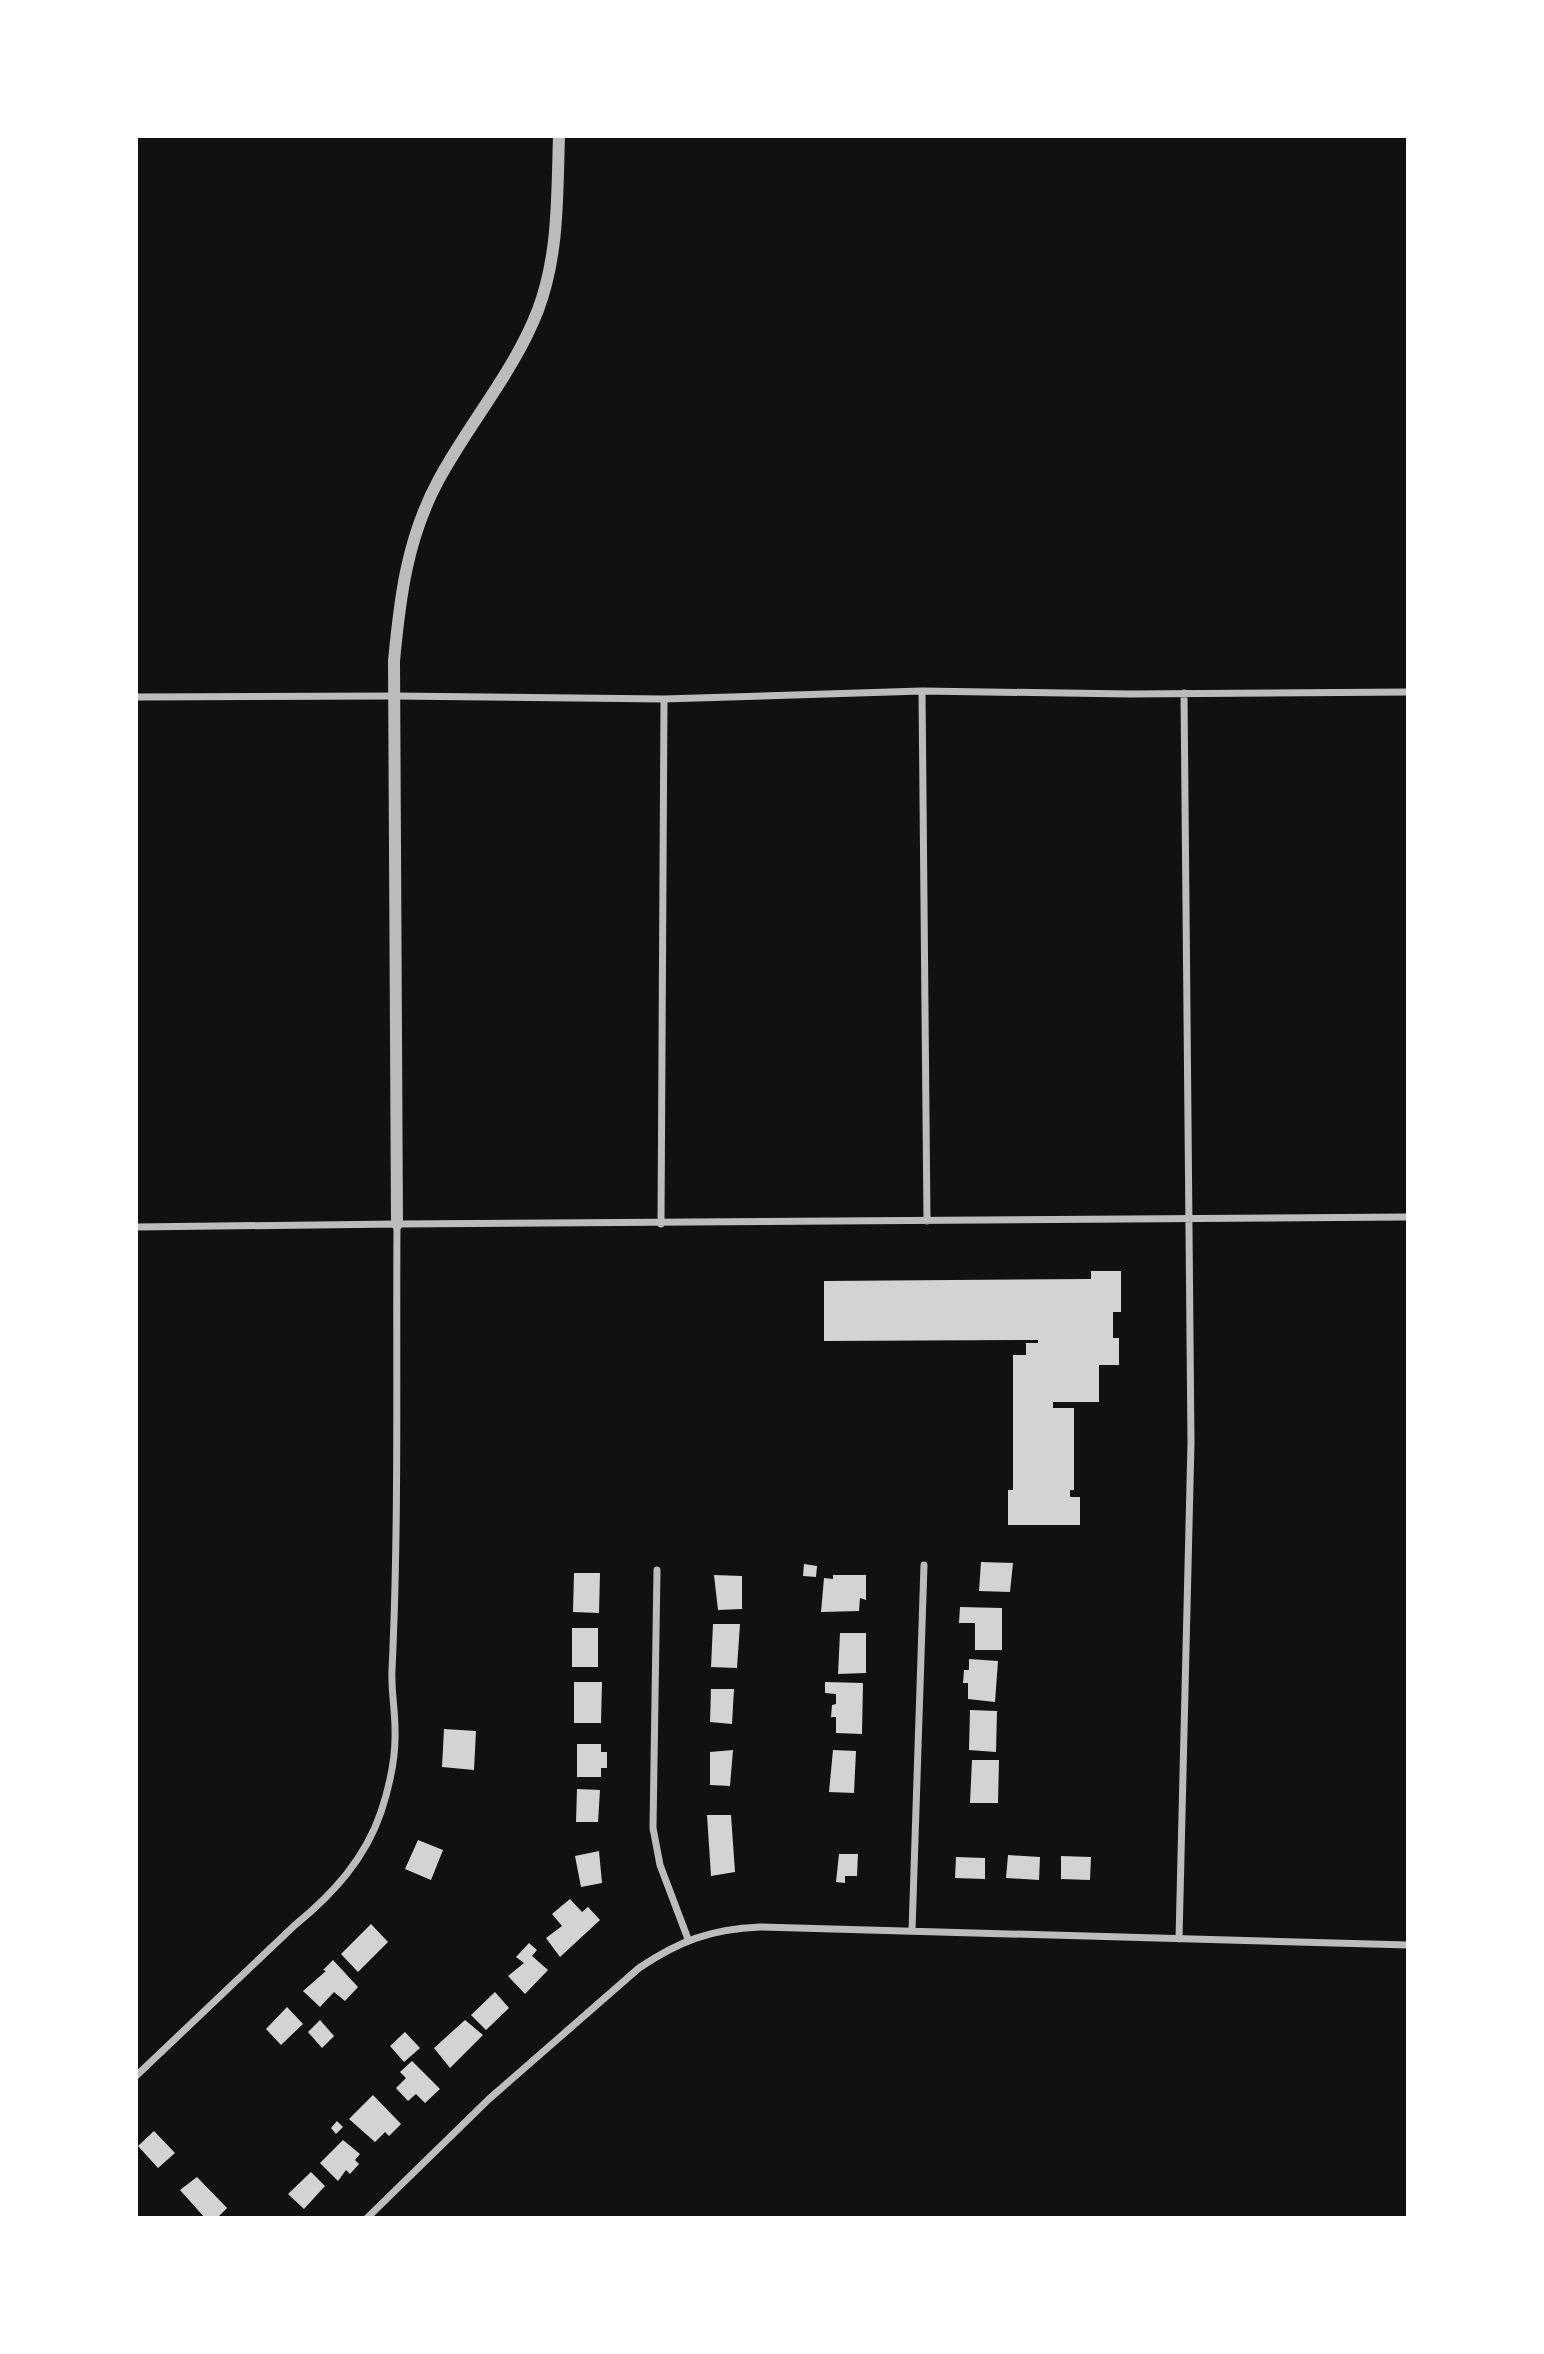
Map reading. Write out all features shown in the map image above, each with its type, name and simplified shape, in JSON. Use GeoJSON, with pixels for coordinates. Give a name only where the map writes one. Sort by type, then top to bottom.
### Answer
{"type":"FeatureCollection","features":[{"type":"Feature","properties":{"kind":"street"},"geometry":{"type":"LineString","coordinates":[[136,2076],[346,1877],[366,1846],[381,1814],[391,1777],[395,1728],[391,1691],[395,1612],[397,1224],[394,661],[397,624],[407,559],[420,519],[439,480],[508,370],[538,310],[556,243],[559,136]]}},
{"type":"Feature","properties":{"kind":"street"},"geometry":{"type":"LineString","coordinates":[[136,697],[664,699],[922,691],[1408,692]]}},
{"type":"Feature","properties":{"kind":"street"},"geometry":{"type":"LineString","coordinates":[[922,691],[927,1221]]}},
{"type":"Feature","properties":{"kind":"street"},"geometry":{"type":"LineString","coordinates":[[1179,1939],[1190,1457],[1184,693]]}},
{"type":"Feature","properties":{"kind":"street"},"geometry":{"type":"LineString","coordinates":[[661,1224],[664,699]]}},
{"type":"Feature","properties":{"kind":"street"},"geometry":{"type":"LineString","coordinates":[[136,1227],[1408,1217]]}},
{"type":"Feature","properties":{"kind":"street"},"geometry":{"type":"LineString","coordinates":[[912,1931],[924,1565]]}},
{"type":"Feature","properties":{"kind":"street"},"geometry":{"type":"LineString","coordinates":[[657,1570],[653,1828],[660,1865],[688,1939]]}},
{"type":"Feature","properties":{"kind":"street"},"geometry":{"type":"LineString","coordinates":[[367,2217],[489,2099],[629,1976],[663,1952],[688,1939],[718,1931],[760,1927],[1408,1945]]}},
{"type":"Feature","properties":{"kind":"building"},"geometry":{"type":"Polygon","coordinates":[[[1091,1271],[1121,1271],[1121,1312],[1113,1312],[1113,1338],[1119,1338],[1119,1365],[1099,1365],[1099,1402],[1053,1402],[1053,1408],[1074,1408],[1074,1490],[1070,1490],[1070,1497],[1080,1497],[1080,1525],[1008,1525],[1008,1490],[1013,1490],[1013,1355],[1026,1355],[1026,1343],[1038,1343],[1038,1340],[824,1341],[824,1281],[1091,1279],[1091,1271]]]}},
{"type":"Feature","properties":{"kind":"building"},"geometry":{"type":"Polygon","coordinates":[[[981,1562],[1013,1563],[1010,1592],[979,1591],[981,1562]]]}},
{"type":"Feature","properties":{"kind":"building"},"geometry":{"type":"Polygon","coordinates":[[[804,1564],[817,1566],[816,1577],[803,1576],[804,1564]]]}},
{"type":"Feature","properties":{"kind":"building"},"geometry":{"type":"Polygon","coordinates":[[[574,1573],[600,1573],[599,1613],[573,1612],[574,1573]]]}},
{"type":"Feature","properties":{"kind":"building"},"geometry":{"type":"Polygon","coordinates":[[[714,1575],[742,1576],[742,1609],[718,1610],[714,1575]]]}},
{"type":"Feature","properties":{"kind":"building"},"geometry":{"type":"Polygon","coordinates":[[[833,1575],[866,1575],[866,1600],[860,1598],[859,1611],[821,1612],[824,1578],[833,1579],[833,1575]]]}},
{"type":"Feature","properties":{"kind":"building"},"geometry":{"type":"Polygon","coordinates":[[[960,1607],[1002,1608],[1002,1650],[975,1650],[975,1623],[959,1623],[960,1607]]]}},
{"type":"Feature","properties":{"kind":"building"},"geometry":{"type":"Polygon","coordinates":[[[713,1624],[740,1624],[737,1668],[711,1667],[713,1624]]]}},
{"type":"Feature","properties":{"kind":"building"},"geometry":{"type":"Polygon","coordinates":[[[572,1628],[598,1628],[598,1667],[572,1667],[572,1628]]]}},
{"type":"Feature","properties":{"kind":"building"},"geometry":{"type":"Polygon","coordinates":[[[840,1633],[866,1633],[866,1673],[838,1674],[840,1633]]]}},
{"type":"Feature","properties":{"kind":"building"},"geometry":{"type":"Polygon","coordinates":[[[969,1659],[998,1661],[995,1702],[968,1699],[968,1683],[963,1683],[964,1670],[969,1670],[969,1659]]]}},
{"type":"Feature","properties":{"kind":"building"},"geometry":{"type":"Polygon","coordinates":[[[574,1682],[602,1682],[601,1723],[574,1723],[574,1682]]]}},
{"type":"Feature","properties":{"kind":"building"},"geometry":{"type":"Polygon","coordinates":[[[825,1682],[863,1683],[862,1734],[836,1733],[836,1717],[831,1717],[832,1705],[836,1704],[836,1694],[825,1693],[825,1682]]]}},
{"type":"Feature","properties":{"kind":"building"},"geometry":{"type":"Polygon","coordinates":[[[711,1689],[734,1689],[732,1724],[710,1722],[711,1689]]]}},
{"type":"Feature","properties":{"kind":"building"},"geometry":{"type":"Polygon","coordinates":[[[970,1710],[997,1711],[996,1752],[969,1750],[970,1710]]]}},
{"type":"Feature","properties":{"kind":"building"},"geometry":{"type":"Polygon","coordinates":[[[444,1729],[476,1731],[474,1770],[442,1767],[444,1729]]]}},
{"type":"Feature","properties":{"kind":"building"},"geometry":{"type":"Polygon","coordinates":[[[577,1744],[601,1744],[601,1752],[607,1752],[607,1768],[601,1768],[601,1777],[577,1777],[577,1744]]]}},
{"type":"Feature","properties":{"kind":"building"},"geometry":{"type":"Polygon","coordinates":[[[733,1750],[730,1786],[710,1785],[710,1752],[733,1750]]]}},
{"type":"Feature","properties":{"kind":"building"},"geometry":{"type":"Polygon","coordinates":[[[833,1750],[856,1751],[854,1793],[829,1792],[833,1750]]]}},
{"type":"Feature","properties":{"kind":"building"},"geometry":{"type":"Polygon","coordinates":[[[972,1760],[999,1760],[998,1803],[970,1803],[972,1760]]]}},
{"type":"Feature","properties":{"kind":"building"},"geometry":{"type":"Polygon","coordinates":[[[577,1789],[600,1790],[598,1822],[576,1822],[577,1789]]]}},
{"type":"Feature","properties":{"kind":"building"},"geometry":{"type":"Polygon","coordinates":[[[707,1815],[731,1815],[735,1872],[711,1876],[707,1815]]]}},
{"type":"Feature","properties":{"kind":"building"},"geometry":{"type":"Polygon","coordinates":[[[418,1840],[443,1850],[431,1880],[405,1869],[418,1840]]]}},
{"type":"Feature","properties":{"kind":"building"},"geometry":{"type":"Polygon","coordinates":[[[599,1851],[602,1883],[581,1887],[575,1856],[599,1851]]]}},
{"type":"Feature","properties":{"kind":"building"},"geometry":{"type":"Polygon","coordinates":[[[839,1854],[858,1854],[857,1876],[845,1876],[845,1883],[836,1882],[839,1854]]]}},
{"type":"Feature","properties":{"kind":"building"},"geometry":{"type":"Polygon","coordinates":[[[1008,1855],[1040,1857],[1039,1880],[1006,1878],[1008,1855]]]}},
{"type":"Feature","properties":{"kind":"building"},"geometry":{"type":"Polygon","coordinates":[[[1061,1856],[1091,1857],[1090,1880],[1061,1879],[1061,1856]]]}},
{"type":"Feature","properties":{"kind":"building"},"geometry":{"type":"Polygon","coordinates":[[[956,1857],[985,1858],[985,1879],[955,1878],[956,1857]]]}},
{"type":"Feature","properties":{"kind":"building"},"geometry":{"type":"Polygon","coordinates":[[[570,1899],[582,1912],[588,1907],[600,1920],[560,1957],[546,1938],[562,1926],[552,1914],[570,1899]]]}},
{"type":"Feature","properties":{"kind":"building"},"geometry":{"type":"Polygon","coordinates":[[[371,1924],[388,1942],[358,1972],[341,1954],[371,1924]]]}},
{"type":"Feature","properties":{"kind":"building"},"geometry":{"type":"Polygon","coordinates":[[[529,1943],[537,1950],[532,1956],[548,1970],[525,1994],[508,1976],[524,1963],[516,1957],[529,1943]]]}},
{"type":"Feature","properties":{"kind":"building"},"geometry":{"type":"Polygon","coordinates":[[[333,1960],[358,1987],[345,2001],[334,1992],[320,2007],[303,1991],[326,1971],[323,1970],[333,1960]]]}},
{"type":"Feature","properties":{"kind":"building"},"geometry":{"type":"Polygon","coordinates":[[[495,1992],[509,2008],[486,2030],[471,2015],[495,1992]]]}},
{"type":"Feature","properties":{"kind":"building"},"geometry":{"type":"Polygon","coordinates":[[[287,2007],[303,2024],[281,2045],[266,2029],[287,2007]]]}},
{"type":"Feature","properties":{"kind":"building"},"geometry":{"type":"Polygon","coordinates":[[[320,2020],[334,2036],[322,2048],[308,2032],[320,2020]]]}},
{"type":"Feature","properties":{"kind":"building"},"geometry":{"type":"Polygon","coordinates":[[[465,2020],[483,2035],[450,2068],[434,2048],[465,2020]]]}},
{"type":"Feature","properties":{"kind":"building"},"geometry":{"type":"Polygon","coordinates":[[[405,2032],[420,2048],[404,2062],[390,2046],[405,2032]]]}},
{"type":"Feature","properties":{"kind":"building"},"geometry":{"type":"Polygon","coordinates":[[[412,2061],[440,2089],[425,2103],[416,2094],[408,2101],[396,2088],[406,2078],[400,2072],[412,2061]]]}},
{"type":"Feature","properties":{"kind":"building"},"geometry":{"type":"Polygon","coordinates":[[[373,2095],[401,2124],[389,2136],[385,2132],[375,2142],[349,2119],[373,2095]]]}},
{"type":"Feature","properties":{"kind":"building"},"geometry":{"type":"Polygon","coordinates":[[[337,2121],[343,2127],[336,2134],[331,2128],[337,2121]]]}},
{"type":"Feature","properties":{"kind":"building"},"geometry":{"type":"Polygon","coordinates":[[[154,2131],[175,2153],[158,2168],[138,2146],[154,2131]]]}},
{"type":"Feature","properties":{"kind":"building"},"geometry":{"type":"Polygon","coordinates":[[[343,2140],[360,2154],[355,2160],[359,2164],[350,2174],[346,2170],[338,2181],[320,2163],[343,2140]]]}},
{"type":"Feature","properties":{"kind":"building"},"geometry":{"type":"Polygon","coordinates":[[[311,2172],[325,2186],[304,2209],[288,2194],[311,2172]]]}},
{"type":"Feature","properties":{"kind":"building"},"geometry":{"type":"Polygon","coordinates":[[[197,2177],[227,2208],[217,2218],[205,2218],[180,2190],[197,2177]]]}}]}
